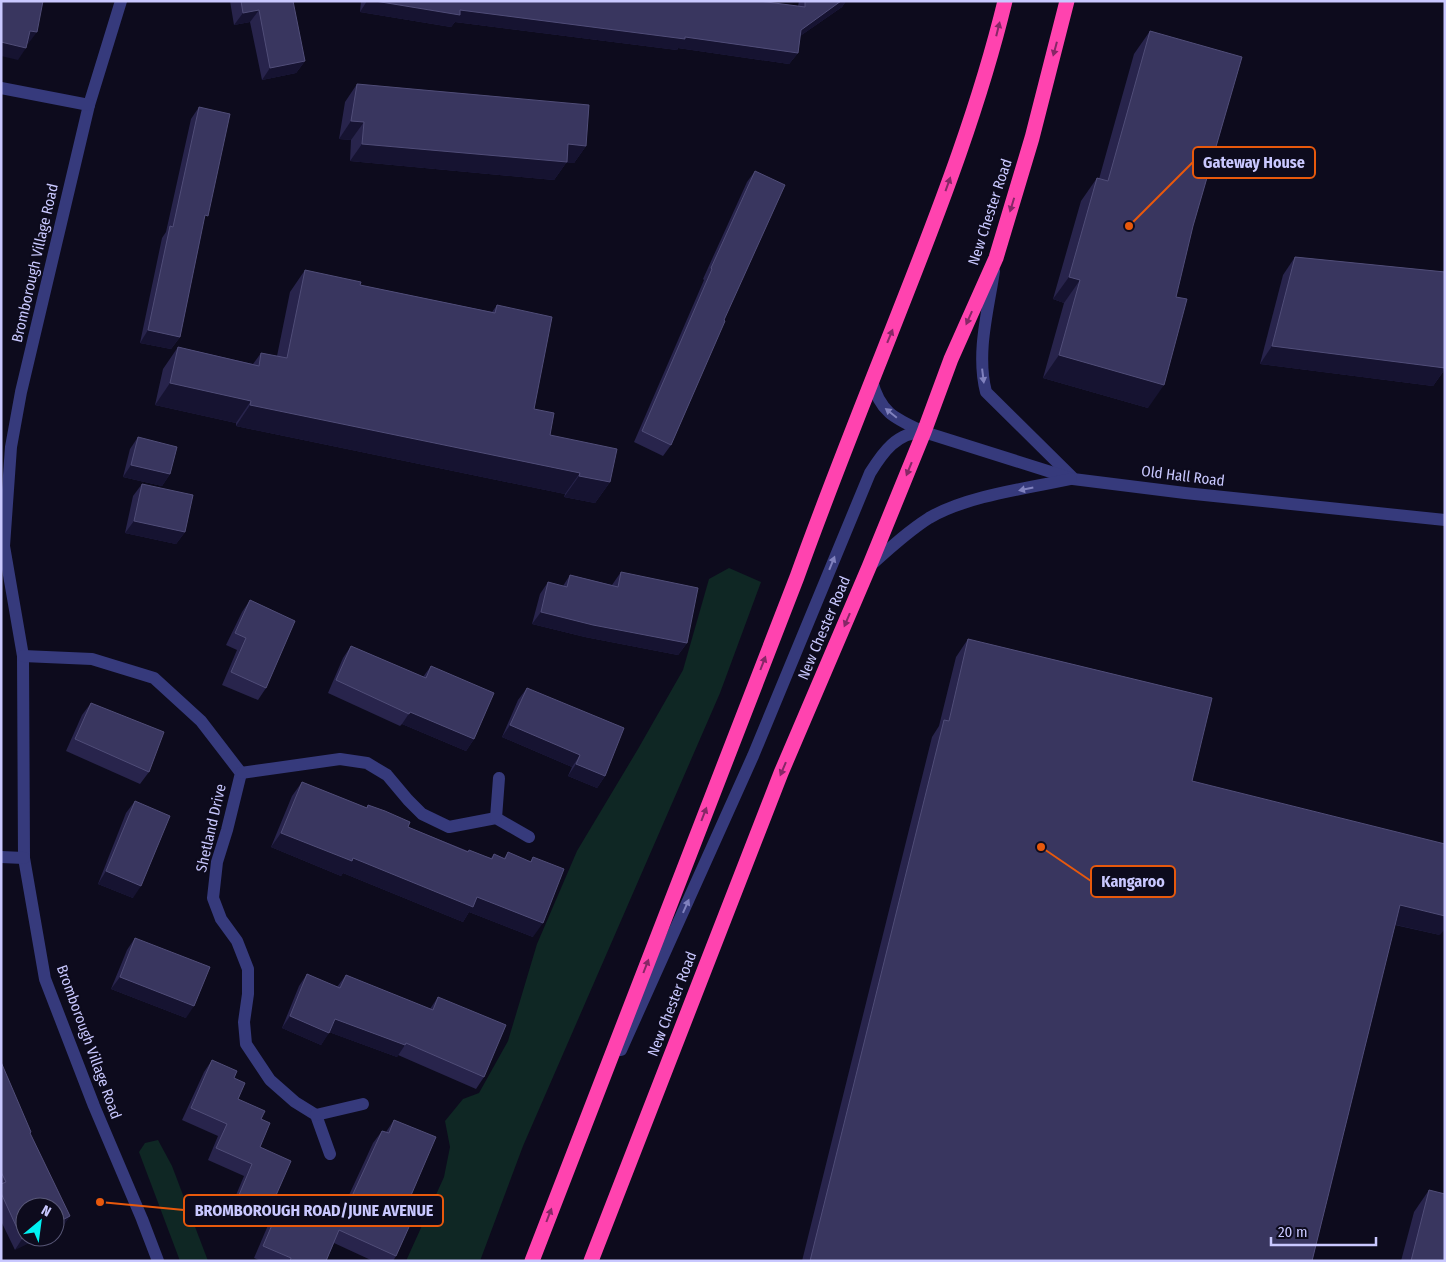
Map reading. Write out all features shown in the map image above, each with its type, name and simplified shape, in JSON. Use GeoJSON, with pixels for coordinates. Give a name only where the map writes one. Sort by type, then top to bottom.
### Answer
{"type":"FeatureCollection","features":[{"type":"Feature","properties":{"kind":"highway"},"geometry":{"type":"LineString","coordinates":[[532,1261],[924,251],[963,144],[992,54],[1005,1]]}},
{"type":"Feature","properties":{"kind":"highway","name":"New Chester Road"},"geometry":{"type":"LineString","coordinates":[[591,1261],[781,773],[869,567],[924,432],[951,359],[996,258],[1032,138],[1066,1]]}},
{"type":"Feature","properties":{"kind":"street","name":"Bromborough Village Road"},"geometry":{"type":"LineString","coordinates":[[121,1],[89,105],[21,392],[11,447],[4,546],[23,656],[24,858],[45,978],[92,1100],[158,1261]]}},
{"type":"Feature","properties":{"kind":"street"},"geometry":{"type":"LineString","coordinates":[[1,88],[89,105]]}},
{"type":"Feature","properties":{"kind":"street"},"geometry":{"type":"LineString","coordinates":[[996,258],[982,351],[982,376],[986,392],[1073,478]]}},
{"type":"Feature","properties":{"kind":"street","name":"Old Hall Road"},"geometry":{"type":"LineString","coordinates":[[872,381],[875,394],[881,405],[905,424],[924,432],[1073,478],[1185,493],[1445,520]]}},
{"type":"Feature","properties":{"kind":"street"},"geometry":{"type":"LineString","coordinates":[[565,1174],[753,756],[870,473],[881,455],[894,442],[909,434],[924,432]]}},
{"type":"Feature","properties":{"kind":"street"},"geometry":{"type":"LineString","coordinates":[[869,567],[901,538],[930,517],[949,508],[973,500],[1073,478]]}},
{"type":"Feature","properties":{"kind":"street","name":"Shetland Drive"},"geometry":{"type":"LineString","coordinates":[[23,656],[92,659],[154,678],[201,721],[241,773],[217,862],[213,898],[222,919],[237,942],[248,969],[248,994],[244,1022],[246,1044],[270,1080],[295,1102],[316,1115]]}},
{"type":"Feature","properties":{"kind":"street"},"geometry":{"type":"LineString","coordinates":[[241,773],[340,759],[367,763],[387,775],[422,814],[449,827],[496,818],[529,837]]}},
{"type":"Feature","properties":{"kind":"street"},"geometry":{"type":"LineString","coordinates":[[496,818],[499,778]]}},
{"type":"Feature","properties":{"kind":"street"},"geometry":{"type":"LineString","coordinates":[[1,857],[24,858]]}},
{"type":"Feature","properties":{"kind":"street"},"geometry":{"type":"LineString","coordinates":[[330,1154],[316,1115],[363,1104]]}},
{"type":"Feature","properties":{"kind":"green space"},"geometry":{"type":"Polygon","coordinates":[[[729,568],[761,582],[720,693],[523,1146],[480,1261],[406,1261],[444,1177],[450,1147],[445,1121],[463,1099],[479,1093],[508,1041],[537,944],[577,851],[683,670],[709,579],[729,568]]]}},
{"type":"Feature","properties":{"kind":"green space"},"geometry":{"type":"Polygon","coordinates":[[[158,1140],[172,1166],[208,1261],[180,1261],[139,1152],[145,1143],[158,1140]]]}},
{"type":"Feature","properties":{"kind":"building"},"geometry":{"type":"Polygon","coordinates":[[[1,1],[43,1],[37,32],[30,31],[26,48],[1,42],[1,1]]]}},
{"type":"Feature","properties":{"kind":"building"},"geometry":{"type":"Polygon","coordinates":[[[241,1],[293,1],[305,61],[270,68],[259,10],[243,13],[241,1]]]}},
{"type":"Feature","properties":{"kind":"building"},"geometry":{"type":"Polygon","coordinates":[[[375,1],[759,1],[805,7],[805,1],[841,1],[801,30],[798,53],[685,37],[685,39],[460,10],[460,15],[375,1]]]}},
{"type":"Feature","properties":{"kind":"building"},"geometry":{"type":"Polygon","coordinates":[[[1150,31],[1242,57],[1193,226],[1176,297],[1187,299],[1164,385],[1059,355],[1080,280],[1069,277],[1097,178],[1108,181],[1150,31]]]}},
{"type":"Feature","properties":{"kind":"building"},"geometry":{"type":"Polygon","coordinates":[[[357,84],[589,105],[586,146],[568,144],[567,162],[362,144],[364,122],[351,121],[357,84]]]}},
{"type":"Feature","properties":{"kind":"building"},"geometry":{"type":"Polygon","coordinates":[[[199,107],[230,114],[208,216],[205,215],[180,337],[148,330],[170,226],[173,227],[199,107]]]}},
{"type":"Feature","properties":{"kind":"building"},"geometry":{"type":"Polygon","coordinates":[[[755,171],[785,185],[724,320],[671,445],[642,431],[711,268],[755,171]]]}},
{"type":"Feature","properties":{"kind":"building"},"geometry":{"type":"Polygon","coordinates":[[[1295,257],[1445,272],[1445,368],[1272,346],[1295,257]]]}},
{"type":"Feature","properties":{"kind":"building"},"geometry":{"type":"Polygon","coordinates":[[[305,270],[361,282],[360,285],[495,313],[497,305],[552,317],[534,409],[554,413],[550,435],[617,449],[610,482],[579,476],[580,473],[250,405],[251,401],[170,383],[178,347],[259,366],[261,353],[287,358],[305,270]]]}},
{"type":"Feature","properties":{"kind":"building"},"geometry":{"type":"Polygon","coordinates":[[[138,437],[177,447],[170,474],[131,465],[138,437]]]}},
{"type":"Feature","properties":{"kind":"building"},"geometry":{"type":"Polygon","coordinates":[[[142,484],[193,495],[185,532],[134,521],[142,484]]]}},
{"type":"Feature","properties":{"kind":"building"},"geometry":{"type":"Polygon","coordinates":[[[621,572],[698,588],[687,643],[593,625],[541,612],[548,582],[567,587],[570,575],[618,587],[621,572]]]}},
{"type":"Feature","properties":{"kind":"building"},"geometry":{"type":"Polygon","coordinates":[[[250,600],[295,621],[266,688],[231,672],[246,638],[235,633],[250,600]]]}},
{"type":"Feature","properties":{"kind":"building"},"geometry":{"type":"Polygon","coordinates":[[[968,639],[1212,698],[1192,781],[1445,844],[1445,916],[1400,905],[1312,1261],[810,1261],[944,720],[949,721],[968,639]]]}},
{"type":"Feature","properties":{"kind":"building"},"geometry":{"type":"Polygon","coordinates":[[[351,646],[426,678],[431,666],[494,693],[474,739],[410,712],[409,714],[336,680],[351,646]]]}},
{"type":"Feature","properties":{"kind":"building"},"geometry":{"type":"Polygon","coordinates":[[[527,688],[624,728],[605,776],[576,764],[580,755],[510,725],[527,688]]]}},
{"type":"Feature","properties":{"kind":"building"},"geometry":{"type":"Polygon","coordinates":[[[91,703],[164,732],[149,772],[75,739],[91,703]]]}},
{"type":"Feature","properties":{"kind":"building"},"geometry":{"type":"Polygon","coordinates":[[[302,782],[367,808],[368,805],[385,811],[410,822],[408,827],[468,852],[469,850],[492,859],[494,854],[505,859],[508,852],[531,862],[533,857],[564,869],[543,923],[477,897],[473,907],[353,858],[352,861],[281,833],[302,782]]]}},
{"type":"Feature","properties":{"kind":"building"},"geometry":{"type":"Polygon","coordinates":[[[135,801],[170,816],[141,886],[106,871],[135,801]]]}},
{"type":"Feature","properties":{"kind":"building"},"geometry":{"type":"Polygon","coordinates":[[[135,938],[210,967],[194,1006],[120,977],[135,938]]]}},
{"type":"Feature","properties":{"kind":"building"},"geometry":{"type":"Polygon","coordinates":[[[307,974],[340,988],[346,975],[433,1010],[438,997],[506,1025],[484,1077],[406,1043],[405,1045],[335,1019],[329,1033],[290,1016],[307,974]]]}},
{"type":"Feature","properties":{"kind":"building"},"geometry":{"type":"Polygon","coordinates":[[[212,1060],[237,1071],[234,1078],[245,1083],[238,1099],[265,1111],[261,1119],[270,1123],[260,1147],[291,1161],[270,1209],[239,1195],[252,1164],[216,1148],[227,1124],[191,1108],[212,1060]]]}},
{"type":"Feature","properties":{"kind":"building"},"geometry":{"type":"Polygon","coordinates":[[[1,1062],[30,1133],[61,1197],[15,1197],[15,1224],[1,1193],[1,1184],[6,1182],[1,1172],[1,1062]]]}},
{"type":"Feature","properties":{"kind":"building"},"geometry":{"type":"Polygon","coordinates":[[[394,1120],[436,1137],[403,1214],[413,1218],[396,1256],[339,1230],[326,1261],[290,1261],[291,1258],[263,1246],[284,1197],[341,1220],[382,1131],[389,1133],[394,1120]]]}},
{"type":"Feature","properties":{"kind":"building"},"geometry":{"type":"Polygon","coordinates":[[[1429,1190],[1445,1194],[1445,1261],[1411,1261],[1429,1190]]]}},
{"type":"Feature","properties":{"kind":"building"},"geometry":{"type":"Polygon","coordinates":[[[65,1206],[70,1216],[65,1219],[65,1206]]]}},
{"type":"Feature","properties":{"kind":"place","name":"Gateway House"},"geometry":{"type":"Point","coordinates":[1129,226]}},
{"type":"Feature","properties":{"kind":"place","name":"Kangaroo"},"geometry":{"type":"Point","coordinates":[1041,847]}},
{"type":"Feature","properties":{"kind":"place","name":"BROMBOROUGH ROAD/JUNE AVENUE"},"geometry":{"type":"Point","coordinates":[100,1202]}}]}
